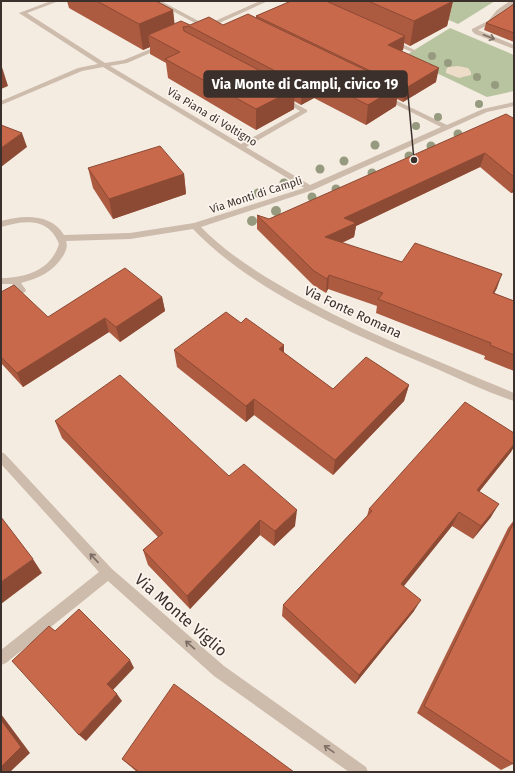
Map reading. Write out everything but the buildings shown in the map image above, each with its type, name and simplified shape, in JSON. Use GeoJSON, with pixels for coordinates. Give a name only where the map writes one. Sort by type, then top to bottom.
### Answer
{"type":"FeatureCollection","features":[{"type":"Feature","properties":{"kind":"street","name":"Via Piana di Voltigno"},"geometry":{"type":"LineString","coordinates":[[56,1],[22,13],[103,64],[310,188]]}},
{"type":"Feature","properties":{"kind":"street"},"geometry":{"type":"LineString","coordinates":[[157,1],[205,27]]}},
{"type":"Feature","properties":{"kind":"street"},"geometry":{"type":"LineString","coordinates":[[198,30],[265,1]]}},
{"type":"Feature","properties":{"kind":"street"},"geometry":{"type":"LineString","coordinates":[[514,1],[499,11],[490,22],[475,28],[474,30],[477,33],[514,47]]}},
{"type":"Feature","properties":{"kind":"street"},"geometry":{"type":"LineString","coordinates":[[386,38],[414,51]]}},
{"type":"Feature","properties":{"kind":"street"},"geometry":{"type":"LineString","coordinates":[[1,102],[80,69],[103,64],[125,62],[169,43]]}},
{"type":"Feature","properties":{"kind":"street"},"geometry":{"type":"LineString","coordinates":[[375,92],[446,127]]}},
{"type":"Feature","properties":{"kind":"street"},"geometry":{"type":"LineString","coordinates":[[241,147],[305,111],[277,96]]}},
{"type":"Feature","properties":{"kind":"street","name":"Via Monti di Campli"},"geometry":{"type":"LineString","coordinates":[[62,238],[130,236],[195,226],[310,188],[486,110],[514,104]]}},
{"type":"Feature","properties":{"kind":"street"},"geometry":{"type":"LineString","coordinates":[[1,281],[14,281],[33,276],[49,268],[60,256],[63,244],[62,238],[57,230],[42,222],[22,220],[3,221]]}},
{"type":"Feature","properties":{"kind":"street","name":"Via Fonte Romana"},"geometry":{"type":"LineString","coordinates":[[195,226],[226,255],[279,290],[312,308],[376,339],[514,397]]}},
{"type":"Feature","properties":{"kind":"street"},"geometry":{"type":"LineString","coordinates":[[1,301],[22,290],[14,281]]}},
{"type":"Feature","properties":{"kind":"street","name":"Via Monte Viglio"},"geometry":{"type":"LineString","coordinates":[[1,457],[108,573],[219,671],[361,772]]}},
{"type":"Feature","properties":{"kind":"street"},"geometry":{"type":"LineString","coordinates":[[1,658],[108,573]]}},
{"type":"Feature","properties":{"kind":"green space"},"geometry":{"type":"Polygon","coordinates":[[[435,1],[495,1],[458,24],[422,8],[435,1]]]}},
{"type":"Feature","properties":{"kind":"green space"},"geometry":{"type":"Polygon","coordinates":[[[450,28],[514,55],[514,91],[487,97],[403,57],[450,28]]]}},
{"type":"Feature","properties":{"kind":"shaded area"},"geometry":{"type":"Polygon","coordinates":[[[458,66],[468,68],[471,75],[459,78],[446,73],[448,67],[458,66]]]}},
{"type":"Feature","properties":{"kind":"place","name":"Via Monte di Campli, civico 19"},"geometry":{"type":"Point","coordinates":[414,160]}}]}
